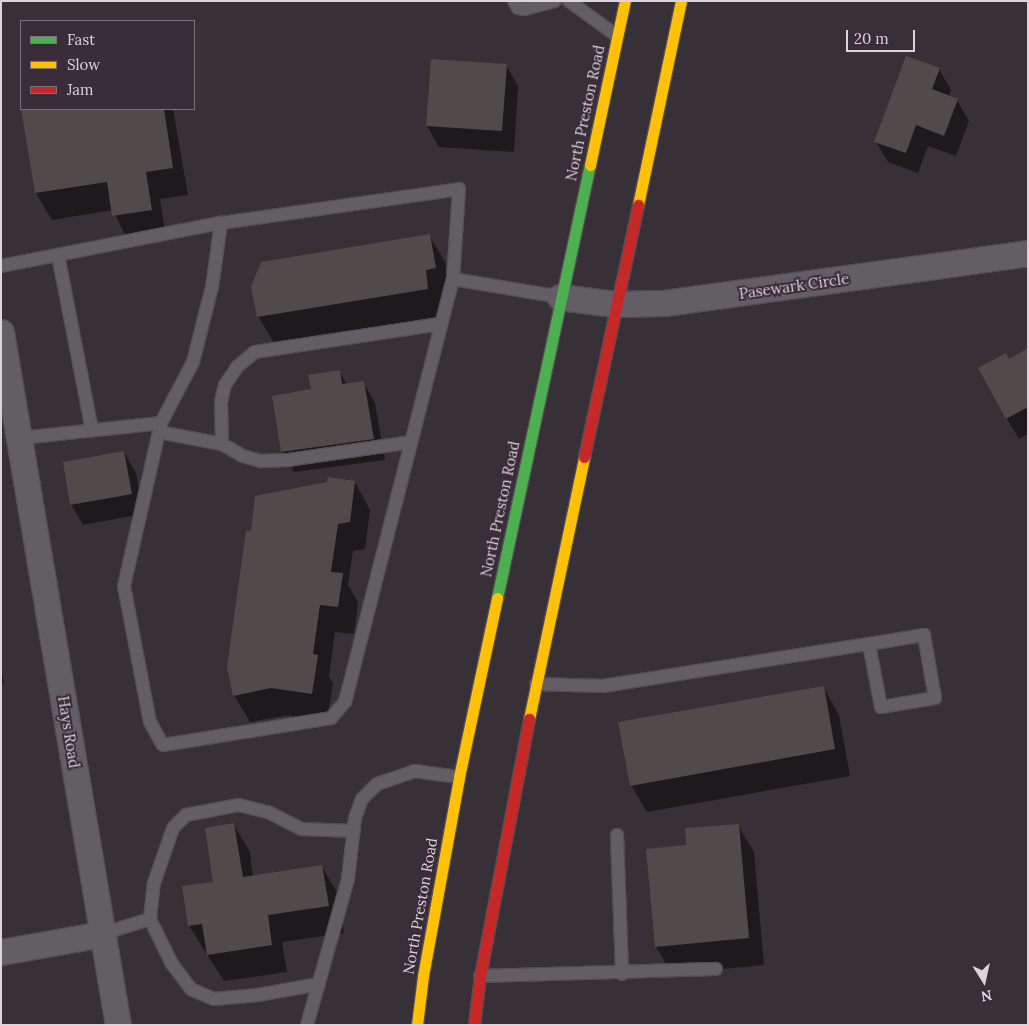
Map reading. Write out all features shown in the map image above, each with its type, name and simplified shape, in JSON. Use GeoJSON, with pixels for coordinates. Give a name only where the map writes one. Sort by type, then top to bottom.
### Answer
{"type":"FeatureCollection","features":[{"type":"Feature","properties":{"kind":"main road","name":"North Preston Road"},"geometry":{"type":"LineString","coordinates":[[417,1025],[423,976],[459,777],[624,1]]}},
{"type":"Feature","properties":{"kind":"main road"},"geometry":{"type":"LineString","coordinates":[[474,1025],[480,976],[536,684],[615,304],[681,1]]}},
{"type":"Feature","properties":{"kind":"street","name":"Pasewark Circle"},"geometry":{"type":"LineString","coordinates":[[560,297],[615,304],[664,304],[1028,253]]}},
{"type":"Feature","properties":{"kind":"street","name":"Hays Road"},"geometry":{"type":"LineString","coordinates":[[1,332],[11,440],[118,1025]]}},
{"type":"Feature","properties":{"kind":"street"},"geometry":{"type":"LineString","coordinates":[[1,952],[102,934]]}},
{"type":"Feature","properties":{"kind":"lane"},"geometry":{"type":"LineString","coordinates":[[514,1],[518,8],[525,9],[555,1]]}},
{"type":"Feature","properties":{"kind":"lane"},"geometry":{"type":"LineString","coordinates":[[568,1],[617,36]]}},
{"type":"Feature","properties":{"kind":"lane"},"geometry":{"type":"LineString","coordinates":[[1,266],[221,223],[459,189],[453,279],[410,442],[346,702],[331,718],[163,745],[150,722],[124,586],[160,427],[193,362],[212,287],[221,223]]}},
{"type":"Feature","properties":{"kind":"lane"},"geometry":{"type":"LineString","coordinates":[[58,255],[92,430]]}},
{"type":"Feature","properties":{"kind":"lane"},"geometry":{"type":"LineString","coordinates":[[453,279],[560,297]]}},
{"type":"Feature","properties":{"kind":"lane"},"geometry":{"type":"LineString","coordinates":[[222,444],[221,402],[225,385],[237,367],[255,352],[441,324]]}},
{"type":"Feature","properties":{"kind":"lane"},"geometry":{"type":"LineString","coordinates":[[11,440],[92,430],[160,427],[222,444],[242,456],[261,461],[288,460],[410,442]]}},
{"type":"Feature","properties":{"kind":"lane"},"geometry":{"type":"LineString","coordinates":[[536,684],[603,686],[924,635],[935,698],[881,707],[870,644]]}},
{"type":"Feature","properties":{"kind":"lane"},"geometry":{"type":"LineString","coordinates":[[307,1025],[348,879],[355,818],[362,799],[377,784],[414,771],[459,777]]}},
{"type":"Feature","properties":{"kind":"lane"},"geometry":{"type":"LineString","coordinates":[[319,984],[258,995],[214,999],[191,989],[172,964],[150,919],[154,882],[173,828],[186,815],[239,805],[268,812],[302,829],[354,831]]}},
{"type":"Feature","properties":{"kind":"lane"},"geometry":{"type":"LineString","coordinates":[[617,835],[622,974]]}},
{"type":"Feature","properties":{"kind":"lane"},"geometry":{"type":"LineString","coordinates":[[102,934],[150,919]]}},
{"type":"Feature","properties":{"kind":"lane"},"geometry":{"type":"LineString","coordinates":[[480,976],[622,974],[716,969]]}},
{"type":"Feature","properties":{"kind":"building"},"geometry":{"type":"Polygon","coordinates":[[[906,56],[940,68],[932,89],[958,99],[944,136],[916,125],[906,153],[874,142],[906,56]]]}},
{"type":"Feature","properties":{"kind":"building"},"geometry":{"type":"Polygon","coordinates":[[[431,59],[507,64],[502,131],[426,126],[431,59]]]}},
{"type":"Feature","properties":{"kind":"building"},"geometry":{"type":"Polygon","coordinates":[[[21,110],[164,110],[173,168],[146,172],[152,210],[112,216],[107,182],[35,193],[21,110]]]}},
{"type":"Feature","properties":{"kind":"building"},"geometry":{"type":"Polygon","coordinates":[[[430,234],[436,268],[426,270],[428,289],[257,317],[251,287],[261,262],[430,234]]]}},
{"type":"Feature","properties":{"kind":"building"},"geometry":{"type":"Polygon","coordinates":[[[1028,348],[1028,407],[1006,419],[978,368],[1006,353],[1009,359],[1028,348]]]}},
{"type":"Feature","properties":{"kind":"building"},"geometry":{"type":"Polygon","coordinates":[[[340,370],[342,384],[364,381],[374,439],[281,452],[272,396],[311,389],[308,375],[340,370]]]}},
{"type":"Feature","properties":{"kind":"building"},"geometry":{"type":"Polygon","coordinates":[[[124,451],[132,494],[70,505],[63,462],[124,451]]]}},
{"type":"Feature","properties":{"kind":"building"},"geometry":{"type":"Polygon","coordinates":[[[328,477],[355,481],[350,522],[338,524],[331,572],[343,573],[338,607],[320,605],[313,654],[318,655],[312,694],[271,688],[233,696],[227,667],[246,531],[251,531],[255,496],[327,482],[328,477]]]}},
{"type":"Feature","properties":{"kind":"building"},"geometry":{"type":"Polygon","coordinates":[[[824,686],[835,749],[630,786],[618,722],[824,686]]]}},
{"type":"Feature","properties":{"kind":"building"},"geometry":{"type":"Polygon","coordinates":[[[234,823],[243,877],[322,865],[329,906],[268,915],[272,945],[207,955],[202,924],[188,926],[182,886],[213,882],[205,828],[234,823]]]}},
{"type":"Feature","properties":{"kind":"building"},"geometry":{"type":"Polygon","coordinates":[[[739,824],[749,938],[655,947],[646,849],[686,845],[685,828],[739,824]]]}},
{"type":"Feature","properties":{"kind":"traffic: fast"},"geometry":{"type":"LineString","coordinates":[[497,598],[590,165]]}},
{"type":"Feature","properties":{"kind":"traffic: slow"},"geometry":{"type":"LineString","coordinates":[[590,165],[625,1]]}},
{"type":"Feature","properties":{"kind":"traffic: slow"},"geometry":{"type":"LineString","coordinates":[[638,205],[681,1]]}},
{"type":"Feature","properties":{"kind":"traffic: slow"},"geometry":{"type":"LineString","coordinates":[[529,719],[584,457]]}},
{"type":"Feature","properties":{"kind":"traffic: slow"},"geometry":{"type":"LineString","coordinates":[[417,1025],[423,976],[459,777],[497,598]]}},
{"type":"Feature","properties":{"kind":"traffic: jam"},"geometry":{"type":"LineString","coordinates":[[584,457],[638,205]]}},
{"type":"Feature","properties":{"kind":"traffic: jam"},"geometry":{"type":"LineString","coordinates":[[474,1025],[480,976],[529,719]]}}]}
